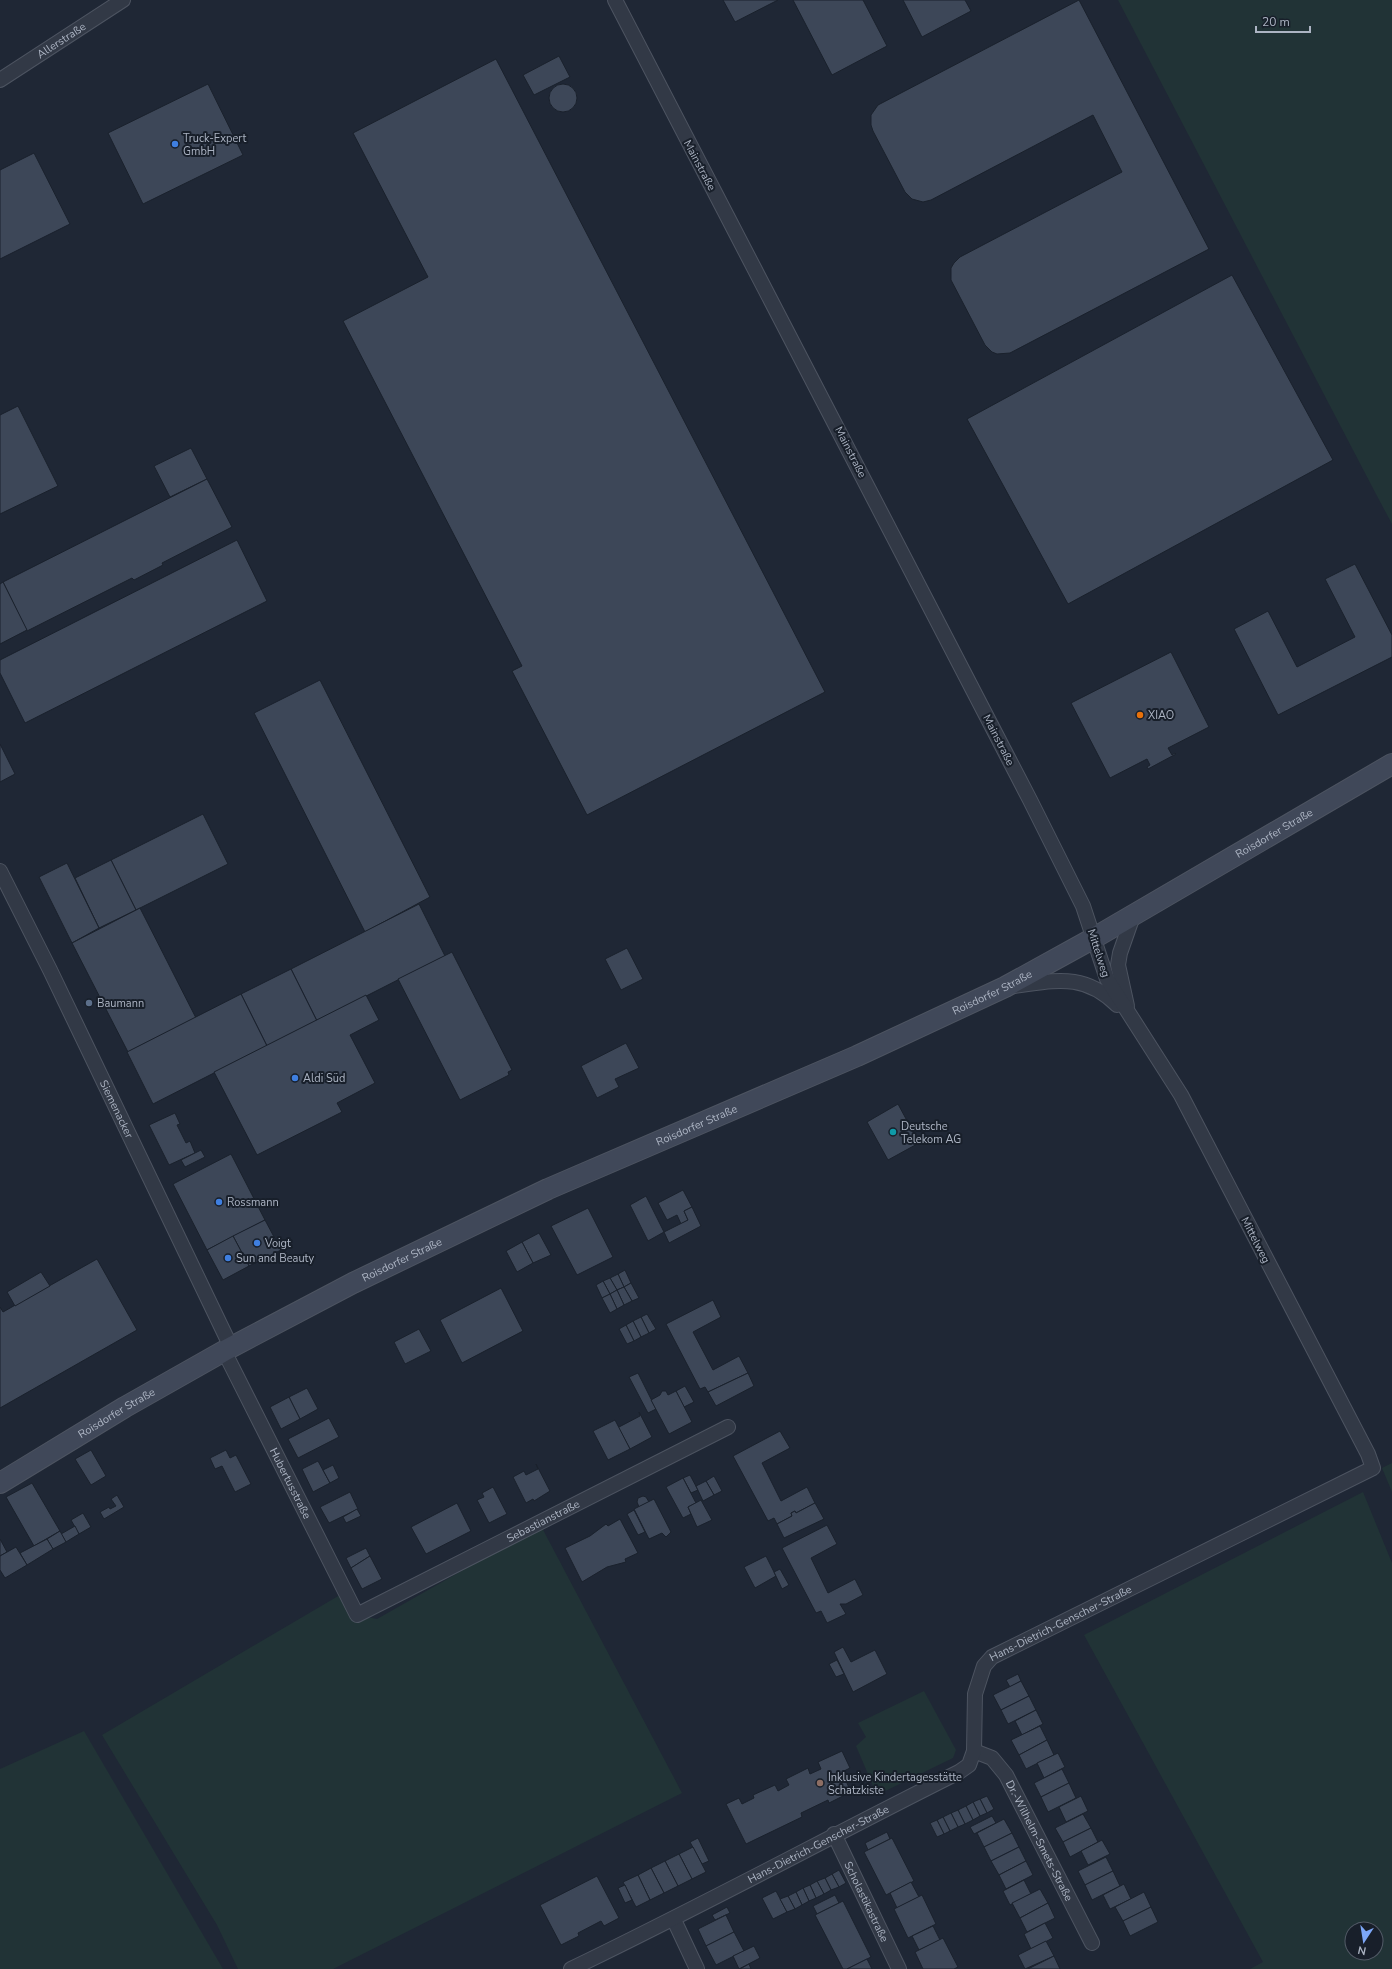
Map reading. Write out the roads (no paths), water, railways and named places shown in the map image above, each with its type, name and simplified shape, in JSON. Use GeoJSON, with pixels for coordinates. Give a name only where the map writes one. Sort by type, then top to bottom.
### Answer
{"type":"FeatureCollection","features":[{"type":"Feature","properties":{"kind":"main road","name":"Roisdorfer Straße"},"geometry":{"type":"LineString","coordinates":[[0,1483],[125,1407],[227,1349],[353,1283],[548,1189],[857,1056],[1005,987],[1094,938],[1134,912],[1392,764]]}},
{"type":"Feature","properties":{"kind":"street","name":"Allerstraße"},"geometry":{"type":"LineString","coordinates":[[0,80],[123,0]]}},
{"type":"Feature","properties":{"kind":"street","name":"Mainstraße"},"geometry":{"type":"LineString","coordinates":[[615,0],[908,562],[1083,906]]}},
{"type":"Feature","properties":{"kind":"street","name":"Siemenacker"},"geometry":{"type":"LineString","coordinates":[[0,871],[50,970],[227,1349]]}},
{"type":"Feature","properties":{"kind":"street","name":"Mittelweg"},"geometry":{"type":"LineString","coordinates":[[1083,906],[1107,979],[1130,1018],[1181,1095],[1364,1447],[1373,1468]]}},
{"type":"Feature","properties":{"kind":"street","name":"Mittelweg"},"geometry":{"type":"LineString","coordinates":[[1130,1018],[1118,965],[1120,953],[1134,912]]}},
{"type":"Feature","properties":{"kind":"street","name":"Mittelweg"},"geometry":{"type":"LineString","coordinates":[[1005,987],[1059,980],[1077,982],[1092,986],[1106,994],[1130,1018]]}},
{"type":"Feature","properties":{"kind":"street","name":"Hubertusstraße"},"geometry":{"type":"LineString","coordinates":[[227,1349],[357,1615]]}},
{"type":"Feature","properties":{"kind":"street","name":"Sebastianstraße"},"geometry":{"type":"LineString","coordinates":[[357,1615],[728,1427]]}},
{"type":"Feature","properties":{"kind":"street","name":"Hans-Dietrich-Genscher-Straße"},"geometry":{"type":"LineString","coordinates":[[571,1969],[674,1920],[834,1834],[959,1772],[969,1765],[974,1751],[975,1694],[984,1666],[992,1657],[1373,1468]]}},
{"type":"Feature","properties":{"kind":"street","name":"Dr.-Wilhelm-Smets-Straße"},"geometry":{"type":"LineString","coordinates":[[974,1751],[992,1758],[1006,1775],[1092,1943]]}},
{"type":"Feature","properties":{"kind":"street","name":"Scholastikastraße"},"geometry":{"type":"LineString","coordinates":[[834,1834],[899,1969]]}},
{"type":"Feature","properties":{"kind":"street"},"geometry":{"type":"LineString","coordinates":[[674,1920],[697,1969]]}},
{"type":"Feature","properties":{"kind":"place","name":"Truck-Expert GmbH"},"geometry":{"type":"Point","coordinates":[175,144]}},
{"type":"Feature","properties":{"kind":"place","name":"XIAO"},"geometry":{"type":"Point","coordinates":[1140,715]}},
{"type":"Feature","properties":{"kind":"place","name":"Baumann"},"geometry":{"type":"Point","coordinates":[89,1003]}},
{"type":"Feature","properties":{"kind":"place","name":"Aldi Süd"},"geometry":{"type":"Point","coordinates":[295,1078]}},
{"type":"Feature","properties":{"kind":"place","name":"Deutsche Telekom AG"},"geometry":{"type":"Point","coordinates":[893,1132]}},
{"type":"Feature","properties":{"kind":"place","name":"Rossmann"},"geometry":{"type":"Point","coordinates":[219,1202]}},
{"type":"Feature","properties":{"kind":"place","name":"Voigt"},"geometry":{"type":"Point","coordinates":[257,1243]}},
{"type":"Feature","properties":{"kind":"place","name":"Sun and Beauty"},"geometry":{"type":"Point","coordinates":[228,1258]}},
{"type":"Feature","properties":{"kind":"place","name":"Inklusive Kindertagesstätte Schatzkiste"},"geometry":{"type":"Point","coordinates":[820,1783]}}]}
